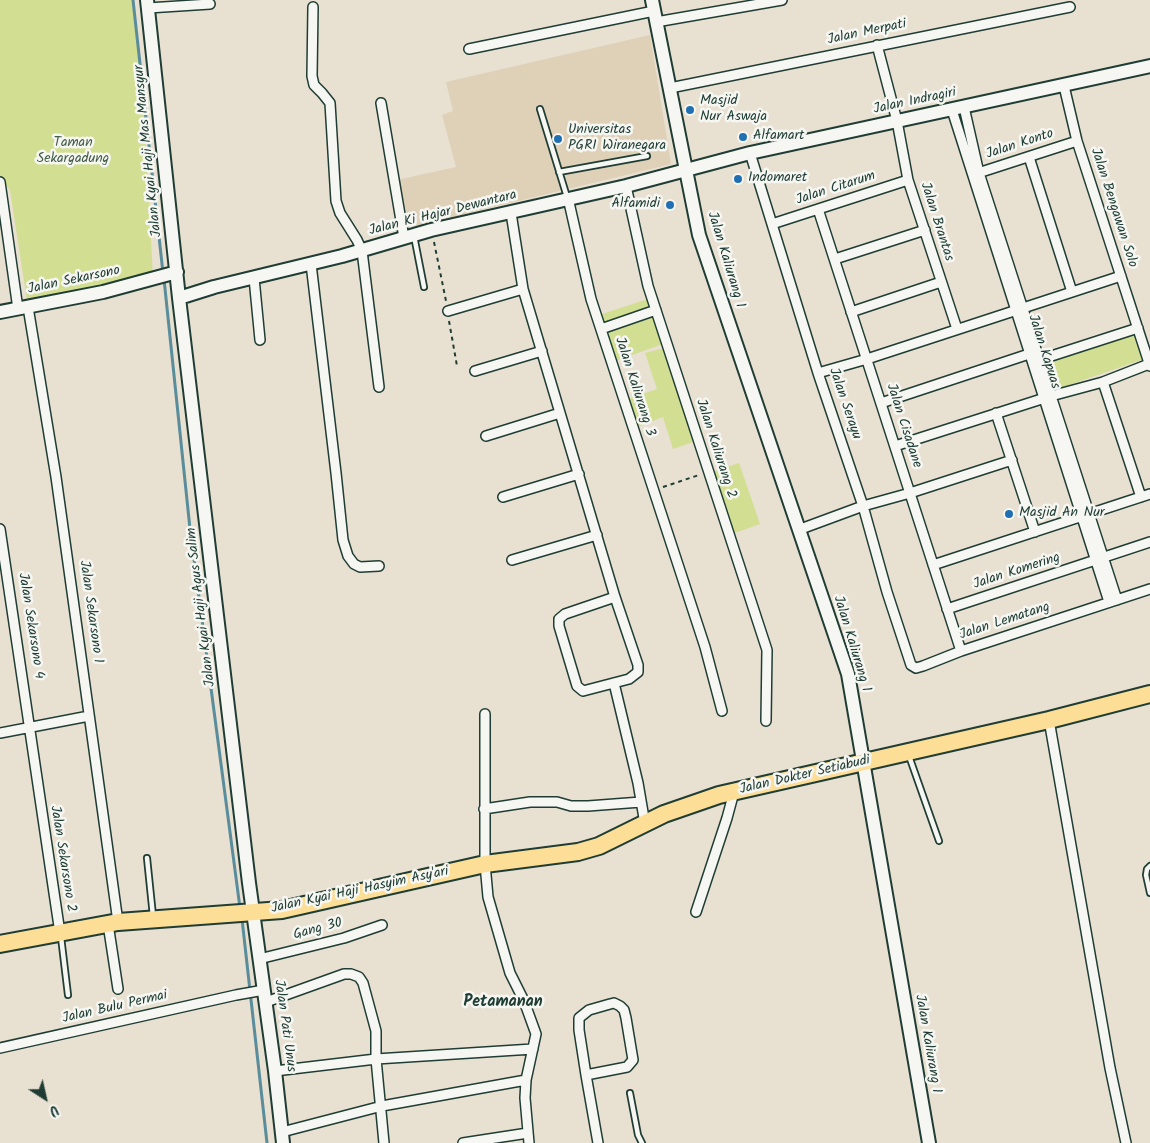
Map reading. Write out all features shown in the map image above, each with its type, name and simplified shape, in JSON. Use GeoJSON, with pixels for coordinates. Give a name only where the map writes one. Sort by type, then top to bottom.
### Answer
{"type":"FeatureCollection","features":[{"type":"Feature","properties":{"kind":"highway","name":"Jalan Dokter Setiabudi"},"geometry":{"type":"LineString","coordinates":[[459,870],[485,864],[578,852],[599,846],[685,806],[734,792],[1049,720],[1150,694]]}},
{"type":"Feature","properties":{"kind":"highway","name":"Jalan Kyai Haji Hasyim Asy'ari"},"geometry":{"type":"LineString","coordinates":[[0,944],[113,923],[282,910],[459,870]]}},
{"type":"Feature","properties":{"kind":"main road","name":"Jalan Kyai Haji Mas Mansyur"},"geometry":{"type":"LineString","coordinates":[[148,4],[179,298]]}},
{"type":"Feature","properties":{"kind":"main road","name":"Jalan Kaliurang 1"},"geometry":{"type":"LineString","coordinates":[[654,11],[699,235],[848,674],[929,1143]]}},
{"type":"Feature","properties":{"kind":"main road","name":"Jalan Indragiri"},"geometry":{"type":"LineString","coordinates":[[686,170],[750,153],[1150,66]]}},
{"type":"Feature","properties":{"kind":"main road","name":"Jalan Ki Hajar Dewantara"},"geometry":{"type":"LineString","coordinates":[[179,298],[311,264],[431,230],[626,186],[686,170]]}},
{"type":"Feature","properties":{"kind":"main road","name":"Jalan Sekarsono"},"geometry":{"type":"LineString","coordinates":[[0,312],[103,292],[175,272]]}},
{"type":"Feature","properties":{"kind":"main road","name":"Jalan Kyai Haji Agus Salim"},"geometry":{"type":"LineString","coordinates":[[179,298],[249,883],[245,914]]}},
{"type":"Feature","properties":{"kind":"main road","name":"Jalan Pati Unus"},"geometry":{"type":"LineString","coordinates":[[245,914],[259,959],[261,995],[275,1071],[283,1137]]}},
{"type":"Feature","properties":{"kind":"street"},"geometry":{"type":"LineString","coordinates":[[469,49],[654,11],[782,0]]}},
{"type":"Feature","properties":{"kind":"street"},"geometry":{"type":"LineString","coordinates":[[148,4],[210,4]]}},
{"type":"Feature","properties":{"kind":"street"},"geometry":{"type":"LineString","coordinates":[[313,7],[312,76],[314,85],[330,103],[336,201],[340,213],[357,240],[370,248],[380,387]]}},
{"type":"Feature","properties":{"kind":"street","name":"Jalan Merpati"},"geometry":{"type":"LineString","coordinates":[[670,88],[1070,7]]}},
{"type":"Feature","properties":{"kind":"street","name":"Jalan Brantas"},"geometry":{"type":"LineString","coordinates":[[877,45],[897,121],[908,180],[957,329]]}},
{"type":"Feature","properties":{"kind":"street","name":"Jalan Bengawan Solo"},"geometry":{"type":"LineString","coordinates":[[1064,86],[1077,141],[1150,365]]}},
{"type":"Feature","properties":{"kind":"street"},"geometry":{"type":"LineString","coordinates":[[381,103],[409,236]]}},
{"type":"Feature","properties":{"kind":"street","name":"Jalan Kapuas"},"geometry":{"type":"LineString","coordinates":[[958,108],[975,174],[1019,309],[1040,360],[1047,397]]}},
{"type":"Feature","properties":{"kind":"street","name":"Jalan Konto"},"geometry":{"type":"LineString","coordinates":[[975,174],[1077,141]]}},
{"type":"Feature","properties":{"kind":"street","name":"Jalan Serayu"},"geometry":{"type":"LineString","coordinates":[[750,153],[818,373],[863,506],[887,592],[911,665]]}},
{"type":"Feature","properties":{"kind":"street"},"geometry":{"type":"LineString","coordinates":[[1029,157],[1072,292]]}},
{"type":"Feature","properties":{"kind":"street","name":"Jalan Citarum"},"geometry":{"type":"LineString","coordinates":[[772,224],[908,180]]}},
{"type":"Feature","properties":{"kind":"street","name":"Jalan Sekarsono 1"},"geometry":{"type":"LineString","coordinates":[[0,182],[56,477],[84,671],[113,923],[118,989]]}},
{"type":"Feature","properties":{"kind":"street","name":"Jalan Kaliurang 2"},"geometry":{"type":"LineString","coordinates":[[626,186],[648,286],[767,650],[766,720]]}},
{"type":"Feature","properties":{"kind":"street","name":"Jalan Kaliurang 3"},"geometry":{"type":"LineString","coordinates":[[568,198],[600,329],[705,647],[722,711]]}},
{"type":"Feature","properties":{"kind":"street","name":"Jalan Cisadane"},"geometry":{"type":"LineString","coordinates":[[818,209],[960,651]]}},
{"type":"Feature","properties":{"kind":"street"},"geometry":{"type":"LineString","coordinates":[[511,213],[524,289],[596,535],[638,665],[638,672],[634,676],[588,691],[580,689],[559,626],[559,619],[565,614],[615,597]]}},
{"type":"Feature","properties":{"kind":"street"},"geometry":{"type":"LineString","coordinates":[[835,259],[924,230]]}},
{"type":"Feature","properties":{"kind":"street"},"geometry":{"type":"LineString","coordinates":[[311,264],[343,540],[348,556],[354,564],[360,567],[379,566]]}},
{"type":"Feature","properties":{"kind":"street"},"geometry":{"type":"LineString","coordinates":[[818,373],[867,359],[1121,276]]}},
{"type":"Feature","properties":{"kind":"street"},"geometry":{"type":"LineString","coordinates":[[254,278],[260,340]]}},
{"type":"Feature","properties":{"kind":"street"},"geometry":{"type":"LineString","coordinates":[[851,312],[941,282]]}},
{"type":"Feature","properties":{"kind":"street"},"geometry":{"type":"LineString","coordinates":[[448,311],[524,289]]}},
{"type":"Feature","properties":{"kind":"street","name":"Jalan Kapuas"},"geometry":{"type":"LineString","coordinates":[[1019,309],[1029,354],[1047,397],[1113,601]]}},
{"type":"Feature","properties":{"kind":"street"},"geometry":{"type":"LineString","coordinates":[[600,329],[656,310]]}},
{"type":"Feature","properties":{"kind":"street"},"geometry":{"type":"LineString","coordinates":[[1040,360],[1138,328]]}},
{"type":"Feature","properties":{"kind":"street"},"geometry":{"type":"LineString","coordinates":[[474,371],[542,351]]}},
{"type":"Feature","properties":{"kind":"street"},"geometry":{"type":"LineString","coordinates":[[881,403],[1029,354]]}},
{"type":"Feature","properties":{"kind":"street"},"geometry":{"type":"LineString","coordinates":[[895,446],[1047,397],[1103,382],[1150,365]]}},
{"type":"Feature","properties":{"kind":"street"},"geometry":{"type":"LineString","coordinates":[[933,565],[1146,496],[1103,382]]}},
{"type":"Feature","properties":{"kind":"street"},"geometry":{"type":"LineString","coordinates":[[486,436],[560,413]]}},
{"type":"Feature","properties":{"kind":"street"},"geometry":{"type":"LineString","coordinates":[[996,413],[1035,532]]}},
{"type":"Feature","properties":{"kind":"street"},"geometry":{"type":"LineString","coordinates":[[798,530],[863,506],[910,494],[1012,460]]}},
{"type":"Feature","properties":{"kind":"street"},"geometry":{"type":"LineString","coordinates":[[503,497],[578,474]]}},
{"type":"Feature","properties":{"kind":"street","name":"Jalan Sekarsono 4"},"geometry":{"type":"LineString","coordinates":[[0,529],[29,727]]}},
{"type":"Feature","properties":{"kind":"street"},"geometry":{"type":"LineString","coordinates":[[512,560],[596,535]]}},
{"type":"Feature","properties":{"kind":"street","name":"Jalan Komering"},"geometry":{"type":"LineString","coordinates":[[947,609],[1150,542]]}},
{"type":"Feature","properties":{"kind":"street","name":"Jalan Lematang"},"geometry":{"type":"LineString","coordinates":[[911,665],[916,668],[923,666],[960,651],[1150,589]]}},
{"type":"Feature","properties":{"kind":"street"},"geometry":{"type":"LineString","coordinates":[[614,683],[630,746],[645,824]]}},
{"type":"Feature","properties":{"kind":"street"},"geometry":{"type":"LineString","coordinates":[[485,714],[486,777],[484,809],[488,897],[510,973],[524,1001],[536,1034],[526,1080],[524,1133],[529,1143]]}},
{"type":"Feature","properties":{"kind":"street"},"geometry":{"type":"LineString","coordinates":[[0,732],[89,716]]}},
{"type":"Feature","properties":{"kind":"street"},"geometry":{"type":"LineString","coordinates":[[1049,720],[1110,1068],[1126,1143]]}},
{"type":"Feature","properties":{"kind":"street","name":"Jalan Sekarsono 2"},"geometry":{"type":"LineString","coordinates":[[29,727],[60,933]]}},
{"type":"Feature","properties":{"kind":"street"},"geometry":{"type":"LineString","coordinates":[[696,912],[734,792]]}},
{"type":"Feature","properties":{"kind":"street"},"geometry":{"type":"LineString","coordinates":[[484,809],[530,802],[557,802],[571,806],[588,806],[641,802]]}},
{"type":"Feature","properties":{"kind":"street","name":"Gang 30"},"geometry":{"type":"LineString","coordinates":[[259,959],[344,938],[382,925]]}},
{"type":"Feature","properties":{"kind":"street","name":"Jalan Bulu Permai"},"geometry":{"type":"LineString","coordinates":[[0,1048],[236,995],[261,995],[344,974],[351,974],[359,977],[363,983],[376,1031],[376,1059]]}},
{"type":"Feature","properties":{"kind":"street"},"geometry":{"type":"LineString","coordinates":[[586,1075],[626,1067],[633,1060],[624,1010],[614,1003],[589,1010],[579,1018],[579,1030],[586,1075],[598,1143]]}},
{"type":"Feature","properties":{"kind":"street"},"geometry":{"type":"LineString","coordinates":[[275,1071],[376,1059],[533,1049]]}},
{"type":"Feature","properties":{"kind":"street"},"geometry":{"type":"LineString","coordinates":[[376,1059],[382,1106],[384,1143]]}},
{"type":"Feature","properties":{"kind":"street"},"geometry":{"type":"LineString","coordinates":[[283,1137],[382,1106],[526,1080]]}},
{"type":"Feature","properties":{"kind":"street"},"geometry":{"type":"LineString","coordinates":[[463,1143],[524,1133]]}},
{"type":"Feature","properties":{"kind":"lane"},"geometry":{"type":"LineString","coordinates":[[540,109],[568,198]]}},
{"type":"Feature","properties":{"kind":"lane"},"geometry":{"type":"LineString","coordinates":[[559,172],[647,156]]}},
{"type":"Feature","properties":{"kind":"lane"},"geometry":{"type":"LineString","coordinates":[[409,236],[424,287]]}},
{"type":"Feature","properties":{"kind":"lane"},"geometry":{"type":"LineString","coordinates":[[908,752],[939,841]]}},
{"type":"Feature","properties":{"kind":"lane"},"geometry":{"type":"LineString","coordinates":[[148,858],[154,920]]}},
{"type":"Feature","properties":{"kind":"lane"},"geometry":{"type":"LineString","coordinates":[[1150,866],[1147,869],[1146,875],[1150,893]]}},
{"type":"Feature","properties":{"kind":"lane","name":"Jalan Sekarsono 2"},"geometry":{"type":"LineString","coordinates":[[60,933],[68,995]]}},
{"type":"Feature","properties":{"kind":"lane"},"geometry":{"type":"LineString","coordinates":[[630,1093],[638,1135],[642,1143]]}},
{"type":"Feature","properties":{"kind":"path"},"geometry":{"type":"LineString","coordinates":[[431,230],[457,366]]}},
{"type":"Feature","properties":{"kind":"path"},"geometry":{"type":"LineString","coordinates":[[653,491],[709,472]]}},
{"type":"Feature","properties":{"kind":"shaded area","name":"Universitas PGRI Wiranegara"},"geometry":{"type":"Polygon","coordinates":[[[650,35],[671,164],[411,227],[397,180],[456,167],[442,115],[453,111],[446,82],[650,35]]]}},
{"type":"Feature","properties":{"kind":"green space","name":"Taman Sekargadung"},"geometry":{"type":"Polygon","coordinates":[[[0,0],[133,0],[142,76],[153,277],[28,307],[10,190],[0,179],[0,0]]]}},
{"type":"Feature","properties":{"kind":"green space"},"geometry":{"type":"Polygon","coordinates":[[[648,299],[663,344],[615,361],[599,315],[648,299]]]}},
{"type":"Feature","properties":{"kind":"green space"},"geometry":{"type":"Polygon","coordinates":[[[1135,332],[1144,359],[1054,390],[1045,364],[1135,332]]]}},
{"type":"Feature","properties":{"kind":"green space"},"geometry":{"type":"Polygon","coordinates":[[[664,348],[693,442],[673,449],[663,417],[637,427],[628,399],[657,389],[645,353],[664,348]]]}},
{"type":"Feature","properties":{"kind":"green space"},"geometry":{"type":"Polygon","coordinates":[[[739,463],[760,524],[732,534],[712,472],[739,463]]]}},
{"type":"Feature","properties":{"kind":"waterway"},"geometry":{"type":"LineString","coordinates":[[133,0],[163,273]]}},
{"type":"Feature","properties":{"kind":"waterway"},"geometry":{"type":"LineString","coordinates":[[164,279],[190,529],[240,908]]}},
{"type":"Feature","properties":{"kind":"waterway"},"geometry":{"type":"LineString","coordinates":[[242,919],[267,1143]]}},
{"type":"Feature","properties":{"kind":"place","name":"Masjid Nur Aswaja"},"geometry":{"type":"Point","coordinates":[690,110]}},
{"type":"Feature","properties":{"kind":"place","name":"Alfamart"},"geometry":{"type":"Point","coordinates":[743,137]}},
{"type":"Feature","properties":{"kind":"place","name":"Universitas PGRI Wiranegara"},"geometry":{"type":"Point","coordinates":[558,139]}},
{"type":"Feature","properties":{"kind":"place","name":"Indomaret"},"geometry":{"type":"Point","coordinates":[738,179]}},
{"type":"Feature","properties":{"kind":"place","name":"Alfamidi"},"geometry":{"type":"Point","coordinates":[670,205]}},
{"type":"Feature","properties":{"kind":"place","name":"Masjid An Nur"},"geometry":{"type":"Point","coordinates":[1009,514]}},
{"type":"Feature","properties":{"kind":"district","name":"Petamanan"},"geometry":{"type":"Point","coordinates":[503,1003]}}]}
